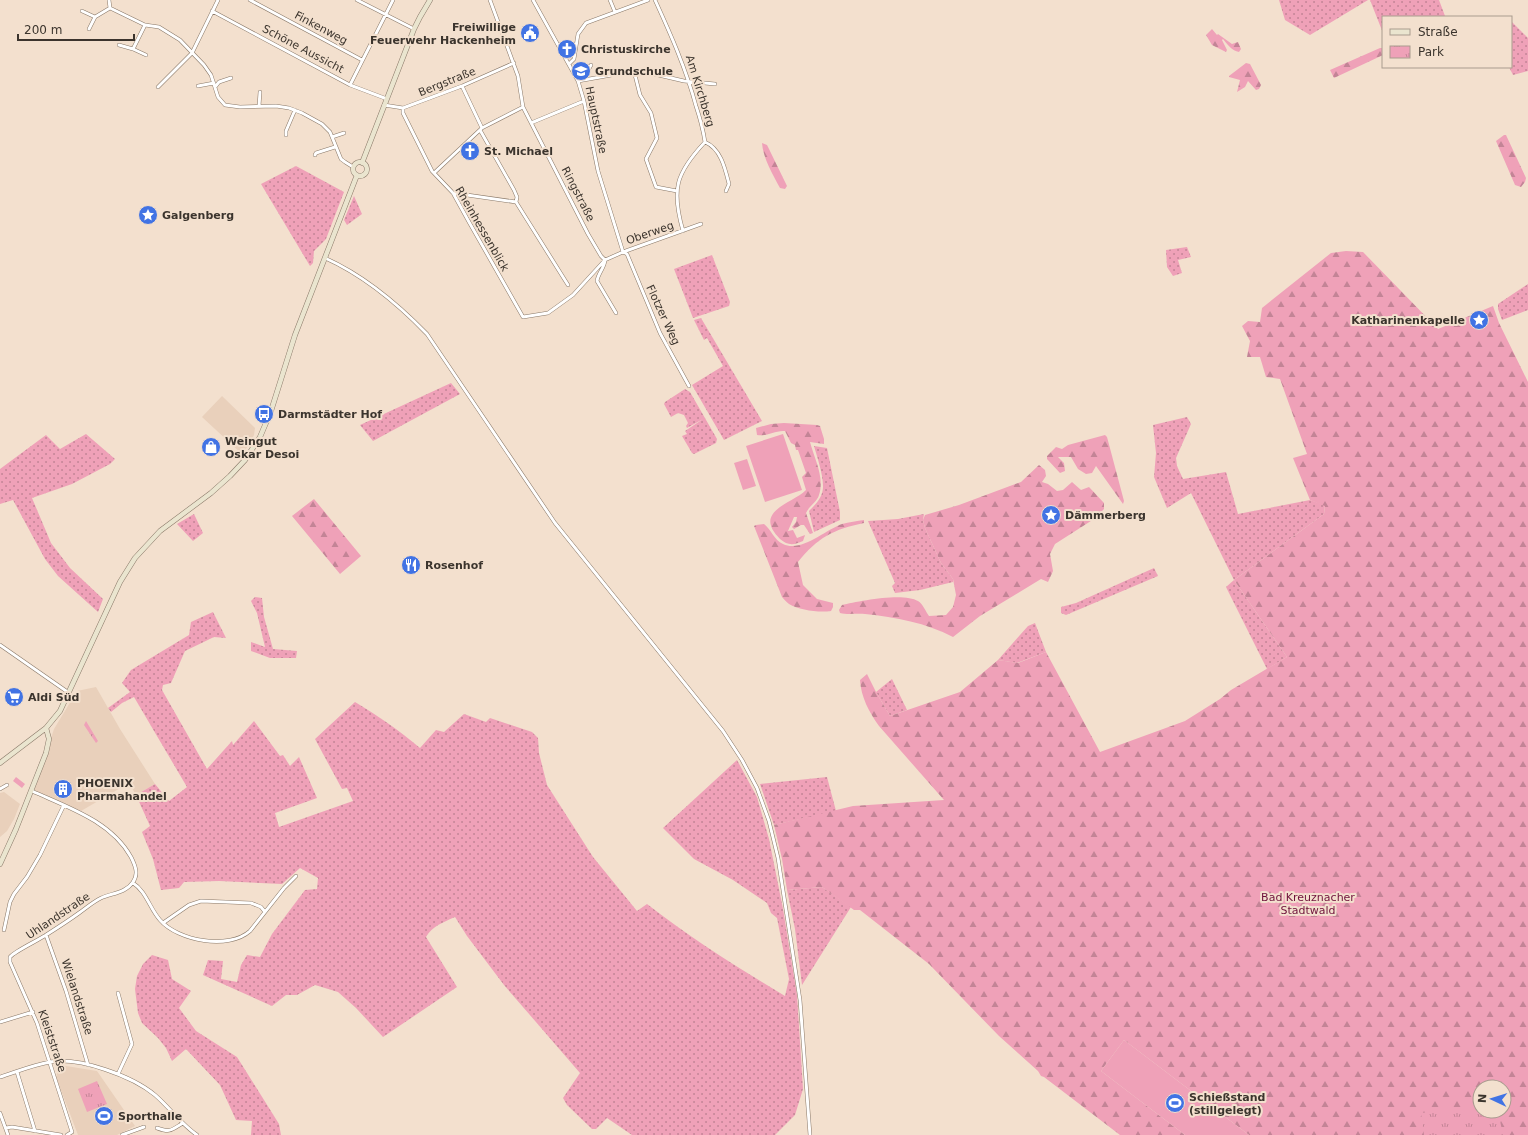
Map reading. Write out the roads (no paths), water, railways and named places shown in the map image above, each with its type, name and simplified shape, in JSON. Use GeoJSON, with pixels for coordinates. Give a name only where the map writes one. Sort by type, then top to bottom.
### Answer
{"type":"FeatureCollection","features":[{"type":"Feature","properties":{"kind":"main road"},"geometry":{"type":"LineString","coordinates":[[362,163],[414,29],[430,0]]}},
{"type":"Feature","properties":{"kind":"main road"},"geometry":{"type":"LineString","coordinates":[[356,163],[362,163],[366,166],[366,172],[362,175],[357,175],[354,172],[353,167],[356,163]]}},
{"type":"Feature","properties":{"kind":"main road"},"geometry":{"type":"LineString","coordinates":[[0,763],[39,734],[58,715],[70,693],[120,582],[135,558],[160,531],[211,493],[227,479],[240,465],[256,443],[271,411],[293,341],[357,175]]}},
{"type":"Feature","properties":{"kind":"main road"},"geometry":{"type":"LineString","coordinates":[[0,864],[32,791],[49,743],[46,728]]}},
{"type":"Feature","properties":{"kind":"main road"},"geometry":{"type":"LineString","coordinates":[[39,734],[45,735],[49,743]]}},
{"type":"Feature","properties":{"kind":"street"},"geometry":{"type":"LineString","coordinates":[[109,0],[110,8]]}},
{"type":"Feature","properties":{"kind":"street"},"geometry":{"type":"LineString","coordinates":[[158,87],[192,53],[218,0]]}},
{"type":"Feature","properties":{"kind":"street","name":"Finkenweg"},"geometry":{"type":"LineString","coordinates":[[250,0],[362,60]]}},
{"type":"Feature","properties":{"kind":"street"},"geometry":{"type":"LineString","coordinates":[[357,0],[414,29]]}},
{"type":"Feature","properties":{"kind":"street"},"geometry":{"type":"LineString","coordinates":[[350,85],[393,0]]}},
{"type":"Feature","properties":{"kind":"street","name":"Ringstraße"},"geometry":{"type":"LineString","coordinates":[[490,0],[514,63],[518,76],[523,107],[588,234],[605,260]]}},
{"type":"Feature","properties":{"kind":"street","name":"Hauptstraße"},"geometry":{"type":"LineString","coordinates":[[533,0],[578,81],[584,101],[598,171],[623,252]]}},
{"type":"Feature","properties":{"kind":"street"},"geometry":{"type":"LineString","coordinates":[[610,0],[615,12]]}},
{"type":"Feature","properties":{"kind":"street"},"geometry":{"type":"LineString","coordinates":[[569,64],[574,59],[578,34],[586,23],[646,0]]}},
{"type":"Feature","properties":{"kind":"street","name":"Am Kirchberg"},"geometry":{"type":"LineString","coordinates":[[655,0],[679,52],[704,132],[705,142],[691,157],[683,171],[676,191],[677,210],[683,231]]}},
{"type":"Feature","properties":{"kind":"street"},"geometry":{"type":"LineString","coordinates":[[89,29],[95,17],[110,8]]}},
{"type":"Feature","properties":{"kind":"street"},"geometry":{"type":"LineString","coordinates":[[110,8],[145,25],[159,26],[180,40],[204,65],[211,75],[220,101],[226,105],[240,108],[276,106],[295,110],[322,124],[330,132],[341,159],[353,167]]}},
{"type":"Feature","properties":{"kind":"street"},"geometry":{"type":"LineString","coordinates":[[82,11],[95,17]]}},
{"type":"Feature","properties":{"kind":"street","name":"Schöne Aussicht"},"geometry":{"type":"LineString","coordinates":[[212,11],[350,85],[387,99]]}},
{"type":"Feature","properties":{"kind":"street"},"geometry":{"type":"LineString","coordinates":[[133,49],[145,25]]}},
{"type":"Feature","properties":{"kind":"street"},"geometry":{"type":"LineString","coordinates":[[119,45],[146,55]]}},
{"type":"Feature","properties":{"kind":"street","name":"Bergstraße"},"geometry":{"type":"LineString","coordinates":[[384,105],[403,108],[462,86],[514,63]]}},
{"type":"Feature","properties":{"kind":"street"},"geometry":{"type":"LineString","coordinates":[[583,80],[591,65]]}},
{"type":"Feature","properties":{"kind":"street"},"geometry":{"type":"LineString","coordinates":[[634,71],[640,95],[651,113],[657,138],[646,159],[656,186],[676,191]]}},
{"type":"Feature","properties":{"kind":"street"},"geometry":{"type":"LineString","coordinates":[[578,81],[641,71],[689,81],[716,84]]}},
{"type":"Feature","properties":{"kind":"street"},"geometry":{"type":"LineString","coordinates":[[198,86],[214,85],[231,78]]}},
{"type":"Feature","properties":{"kind":"street"},"geometry":{"type":"LineString","coordinates":[[462,86],[481,129],[514,190],[517,197],[516,202],[568,285]]}},
{"type":"Feature","properties":{"kind":"street"},"geometry":{"type":"LineString","coordinates":[[259,106],[260,92]]}},
{"type":"Feature","properties":{"kind":"street"},"geometry":{"type":"LineString","coordinates":[[531,123],[584,101]]}},
{"type":"Feature","properties":{"kind":"street"},"geometry":{"type":"LineString","coordinates":[[434,173],[481,129],[523,107]]}},
{"type":"Feature","properties":{"kind":"street","name":"Rheinhessenblick"},"geometry":{"type":"LineString","coordinates":[[403,108],[404,113],[434,173],[453,193],[523,317]]}},
{"type":"Feature","properties":{"kind":"street"},"geometry":{"type":"LineString","coordinates":[[286,135],[286,131],[295,110]]}},
{"type":"Feature","properties":{"kind":"street"},"geometry":{"type":"LineString","coordinates":[[332,137],[344,133]]}},
{"type":"Feature","properties":{"kind":"street"},"geometry":{"type":"LineString","coordinates":[[705,142],[715,148],[722,161],[729,184],[726,191]]}},
{"type":"Feature","properties":{"kind":"street"},"geometry":{"type":"LineString","coordinates":[[315,155],[316,153],[335,147]]}},
{"type":"Feature","properties":{"kind":"street"},"geometry":{"type":"LineString","coordinates":[[453,193],[516,202]]}},
{"type":"Feature","properties":{"kind":"street","name":"Oberweg"},"geometry":{"type":"LineString","coordinates":[[523,317],[548,313],[573,295],[605,260],[701,224]]}},
{"type":"Feature","properties":{"kind":"street","name":"Flotzer Weg"},"geometry":{"type":"LineString","coordinates":[[623,252],[627,254],[660,333],[690,386]]}},
{"type":"Feature","properties":{"kind":"street"},"geometry":{"type":"LineString","coordinates":[[325,258],[343,267],[385,296],[410,317],[426,334],[555,523],[723,731],[742,760],[757,788],[769,821],[778,858],[800,1000],[810,1135]]}},
{"type":"Feature","properties":{"kind":"street"},"geometry":{"type":"LineString","coordinates":[[605,260],[605,263],[598,275],[597,281],[616,313]]}},
{"type":"Feature","properties":{"kind":"street"},"geometry":{"type":"LineString","coordinates":[[0,645],[70,693]]}},
{"type":"Feature","properties":{"kind":"street"},"geometry":{"type":"LineString","coordinates":[[0,789],[7,785]]}},
{"type":"Feature","properties":{"kind":"street"},"geometry":{"type":"LineString","coordinates":[[32,791],[88,817],[104,827],[122,842],[136,869],[136,876],[133,883],[139,887],[150,906],[163,923],[176,932],[191,938],[230,941],[239,939],[246,934],[284,888],[296,876]]}},
{"type":"Feature","properties":{"kind":"street"},"geometry":{"type":"LineString","coordinates":[[4,930],[10,902],[40,855],[64,805]]}},
{"type":"Feature","properties":{"kind":"street","name":"Uhlandstraße"},"geometry":{"type":"LineString","coordinates":[[10,958],[94,901],[124,890],[133,883]]}},
{"type":"Feature","properties":{"kind":"street"},"geometry":{"type":"LineString","coordinates":[[163,923],[189,905],[201,901],[251,903],[260,907],[265,912]]}},
{"type":"Feature","properties":{"kind":"street","name":"Wielandstraße"},"geometry":{"type":"LineString","coordinates":[[46,935],[66,991],[88,1065]]}},
{"type":"Feature","properties":{"kind":"street","name":"Kleiststraße"},"geometry":{"type":"LineString","coordinates":[[10,958],[10,962],[33,1012],[72,1132],[67,1135]]}},
{"type":"Feature","properties":{"kind":"street"},"geometry":{"type":"LineString","coordinates":[[118,993],[132,1044],[118,1074]]}},
{"type":"Feature","properties":{"kind":"street"},"geometry":{"type":"LineString","coordinates":[[0,1022],[33,1012]]}},
{"type":"Feature","properties":{"kind":"street"},"geometry":{"type":"LineString","coordinates":[[0,1077],[49,1062],[71,1062],[88,1065],[118,1074],[136,1082],[155,1095],[197,1135]]}},
{"type":"Feature","properties":{"kind":"street"},"geometry":{"type":"LineString","coordinates":[[17,1072],[35,1131]]}},
{"type":"Feature","properties":{"kind":"street"},"geometry":{"type":"LineString","coordinates":[[0,1113],[8,1135]]}},
{"type":"Feature","properties":{"kind":"street"},"geometry":{"type":"LineString","coordinates":[[157,1128],[165,1132],[183,1123]]}},
{"type":"Feature","properties":{"kind":"street"},"geometry":{"type":"LineString","coordinates":[[122,1135],[144,1127]]}},
{"type":"Feature","properties":{"kind":"street"},"geometry":{"type":"LineString","coordinates":[[6,1128],[61,1135]]}},
{"type":"Feature","properties":{"kind":"place","name":"Freiwillige Feuerwehr Hackenheim"},"geometry":{"type":"Point","coordinates":[530,33]}},
{"type":"Feature","properties":{"kind":"place","name":"Christuskirche"},"geometry":{"type":"Point","coordinates":[567,49]}},
{"type":"Feature","properties":{"kind":"place","name":"Grundschule"},"geometry":{"type":"Point","coordinates":[581,71]}},
{"type":"Feature","properties":{"kind":"place","name":"St. Michael"},"geometry":{"type":"Point","coordinates":[470,151]}},
{"type":"Feature","properties":{"kind":"place","name":"Galgenberg"},"geometry":{"type":"Point","coordinates":[148,215]}},
{"type":"Feature","properties":{"kind":"place","name":"Katharinenkapelle"},"geometry":{"type":"Point","coordinates":[1479,320]}},
{"type":"Feature","properties":{"kind":"place","name":"Darmstädter Hof"},"geometry":{"type":"Point","coordinates":[264,414]}},
{"type":"Feature","properties":{"kind":"place","name":"Weingut Oskar Desoi"},"geometry":{"type":"Point","coordinates":[211,447]}},
{"type":"Feature","properties":{"kind":"place","name":"Dämmerberg"},"geometry":{"type":"Point","coordinates":[1051,515]}},
{"type":"Feature","properties":{"kind":"place","name":"Rosenhof"},"geometry":{"type":"Point","coordinates":[411,565]}},
{"type":"Feature","properties":{"kind":"place","name":"Aldi Süd"},"geometry":{"type":"Point","coordinates":[14,697]}},
{"type":"Feature","properties":{"kind":"place","name":"PHOENIX Pharmahandel"},"geometry":{"type":"Point","coordinates":[63,789]}},
{"type":"Feature","properties":{"kind":"place","name":"Schießstand (stillgelegt)"},"geometry":{"type":"Point","coordinates":[1175,1103]}},
{"type":"Feature","properties":{"kind":"place","name":"Sporthalle"},"geometry":{"type":"Point","coordinates":[104,1116]}},
{"type":"Feature","properties":{"kind":"park label","name":"Bad Kreuznacher Stadtwald"},"geometry":{"type":"Point","coordinates":[1308,903]}}]}
